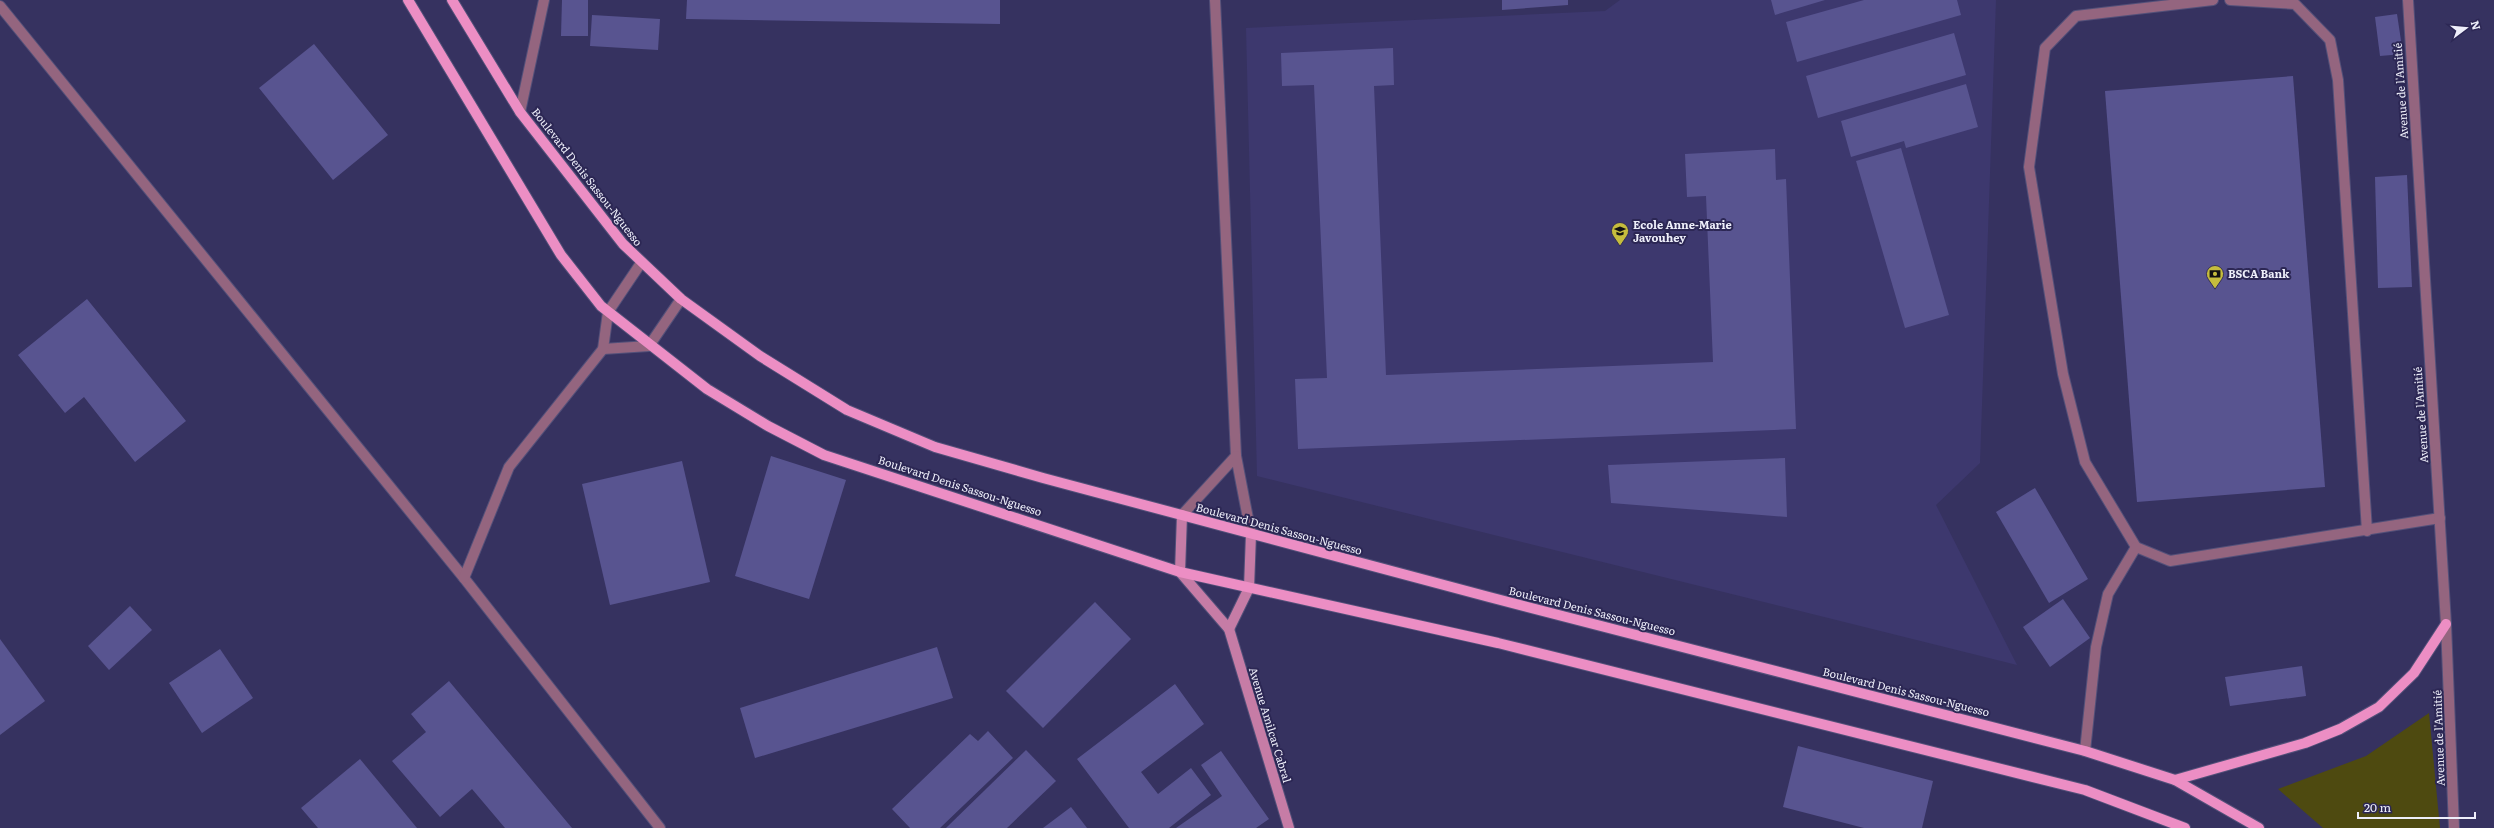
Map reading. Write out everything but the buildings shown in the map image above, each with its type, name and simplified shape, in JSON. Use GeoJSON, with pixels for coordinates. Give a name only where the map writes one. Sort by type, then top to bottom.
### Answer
{"type":"FeatureCollection","features":[{"type":"Feature","properties":{"kind":"main road","name":"Boulevard Denis Sassou-Nguesso"},"geometry":{"type":"LineString","coordinates":[[408,0],[561,255],[580,282],[608,312],[649,346],[707,389],[768,426],[824,455],[1180,572],[1498,643],[2085,790],[2185,828]]}},
{"type":"Feature","properties":{"kind":"main road","name":"Boulevard Denis Sassou-Nguesso"},"geometry":{"type":"LineString","coordinates":[[452,0],[520,112],[623,244],[641,263],[681,299],[760,356],[847,410],[935,447],[1251,534],[2085,751],[2175,780],[2259,828]]}},
{"type":"Feature","properties":{"kind":"main road"},"geometry":{"type":"LineString","coordinates":[[1180,572],[1182,515]]}},
{"type":"Feature","properties":{"kind":"main road"},"geometry":{"type":"LineString","coordinates":[[1229,629],[1249,588],[1251,534]]}},
{"type":"Feature","properties":{"kind":"main road","name":"Avenue Amilcar Cabral"},"geometry":{"type":"LineString","coordinates":[[1180,572],[1229,629],[1289,828]]}},
{"type":"Feature","properties":{"kind":"main road"},"geometry":{"type":"LineString","coordinates":[[2175,780],[2305,743],[2340,729],[2379,707],[2414,673],[2446,624]]}},
{"type":"Feature","properties":{"kind":"street"},"geometry":{"type":"LineString","coordinates":[[520,112],[544,0]]}},
{"type":"Feature","properties":{"kind":"street"},"geometry":{"type":"LineString","coordinates":[[1215,0],[1236,456],[1251,534]]}},
{"type":"Feature","properties":{"kind":"street"},"geometry":{"type":"LineString","coordinates":[[2213,0],[2076,16],[2046,48],[2044,55],[2029,167],[2063,374],[2085,462],[2136,547],[2170,561],[2440,518]]}},
{"type":"Feature","properties":{"kind":"street"},"geometry":{"type":"LineString","coordinates":[[2230,0],[2296,2],[2330,40],[2338,80],[2367,530]]}},
{"type":"Feature","properties":{"kind":"street","name":"Avenue de l'Amitié"},"geometry":{"type":"LineString","coordinates":[[2408,0],[2446,624],[2454,828]]}},
{"type":"Feature","properties":{"kind":"street"},"geometry":{"type":"LineString","coordinates":[[0,6],[464,578],[660,828]]}},
{"type":"Feature","properties":{"kind":"street"},"geometry":{"type":"LineString","coordinates":[[464,578],[509,467],[603,349],[608,312],[641,263]]}},
{"type":"Feature","properties":{"kind":"street"},"geometry":{"type":"LineString","coordinates":[[603,349],[649,346],[681,299]]}},
{"type":"Feature","properties":{"kind":"street"},"geometry":{"type":"LineString","coordinates":[[1182,515],[1236,456]]}},
{"type":"Feature","properties":{"kind":"street"},"geometry":{"type":"LineString","coordinates":[[2085,751],[2096,647],[2108,594],[2136,547]]}},
{"type":"Feature","properties":{"kind":"shaded area","name":"Ecole Anne-Marie Javouhey"},"geometry":{"type":"Polygon","coordinates":[[[1620,0],[1996,0],[1980,463],[1936,505],[2017,665],[1257,476],[1246,28],[1605,11],[1620,0]]]}},
{"type":"Feature","properties":{"kind":"shaded area"},"geometry":{"type":"Polygon","coordinates":[[[2429,713],[2440,828],[2323,828],[2278,789],[2366,756],[2429,713]]]}},
{"type":"Feature","properties":{"kind":"place","name":"Ecole Anne-Marie Javouhey"},"geometry":{"type":"Point","coordinates":[1620,246]}},
{"type":"Feature","properties":{"kind":"place","name":"BSCA Bank"},"geometry":{"type":"Point","coordinates":[2215,289]}}]}
